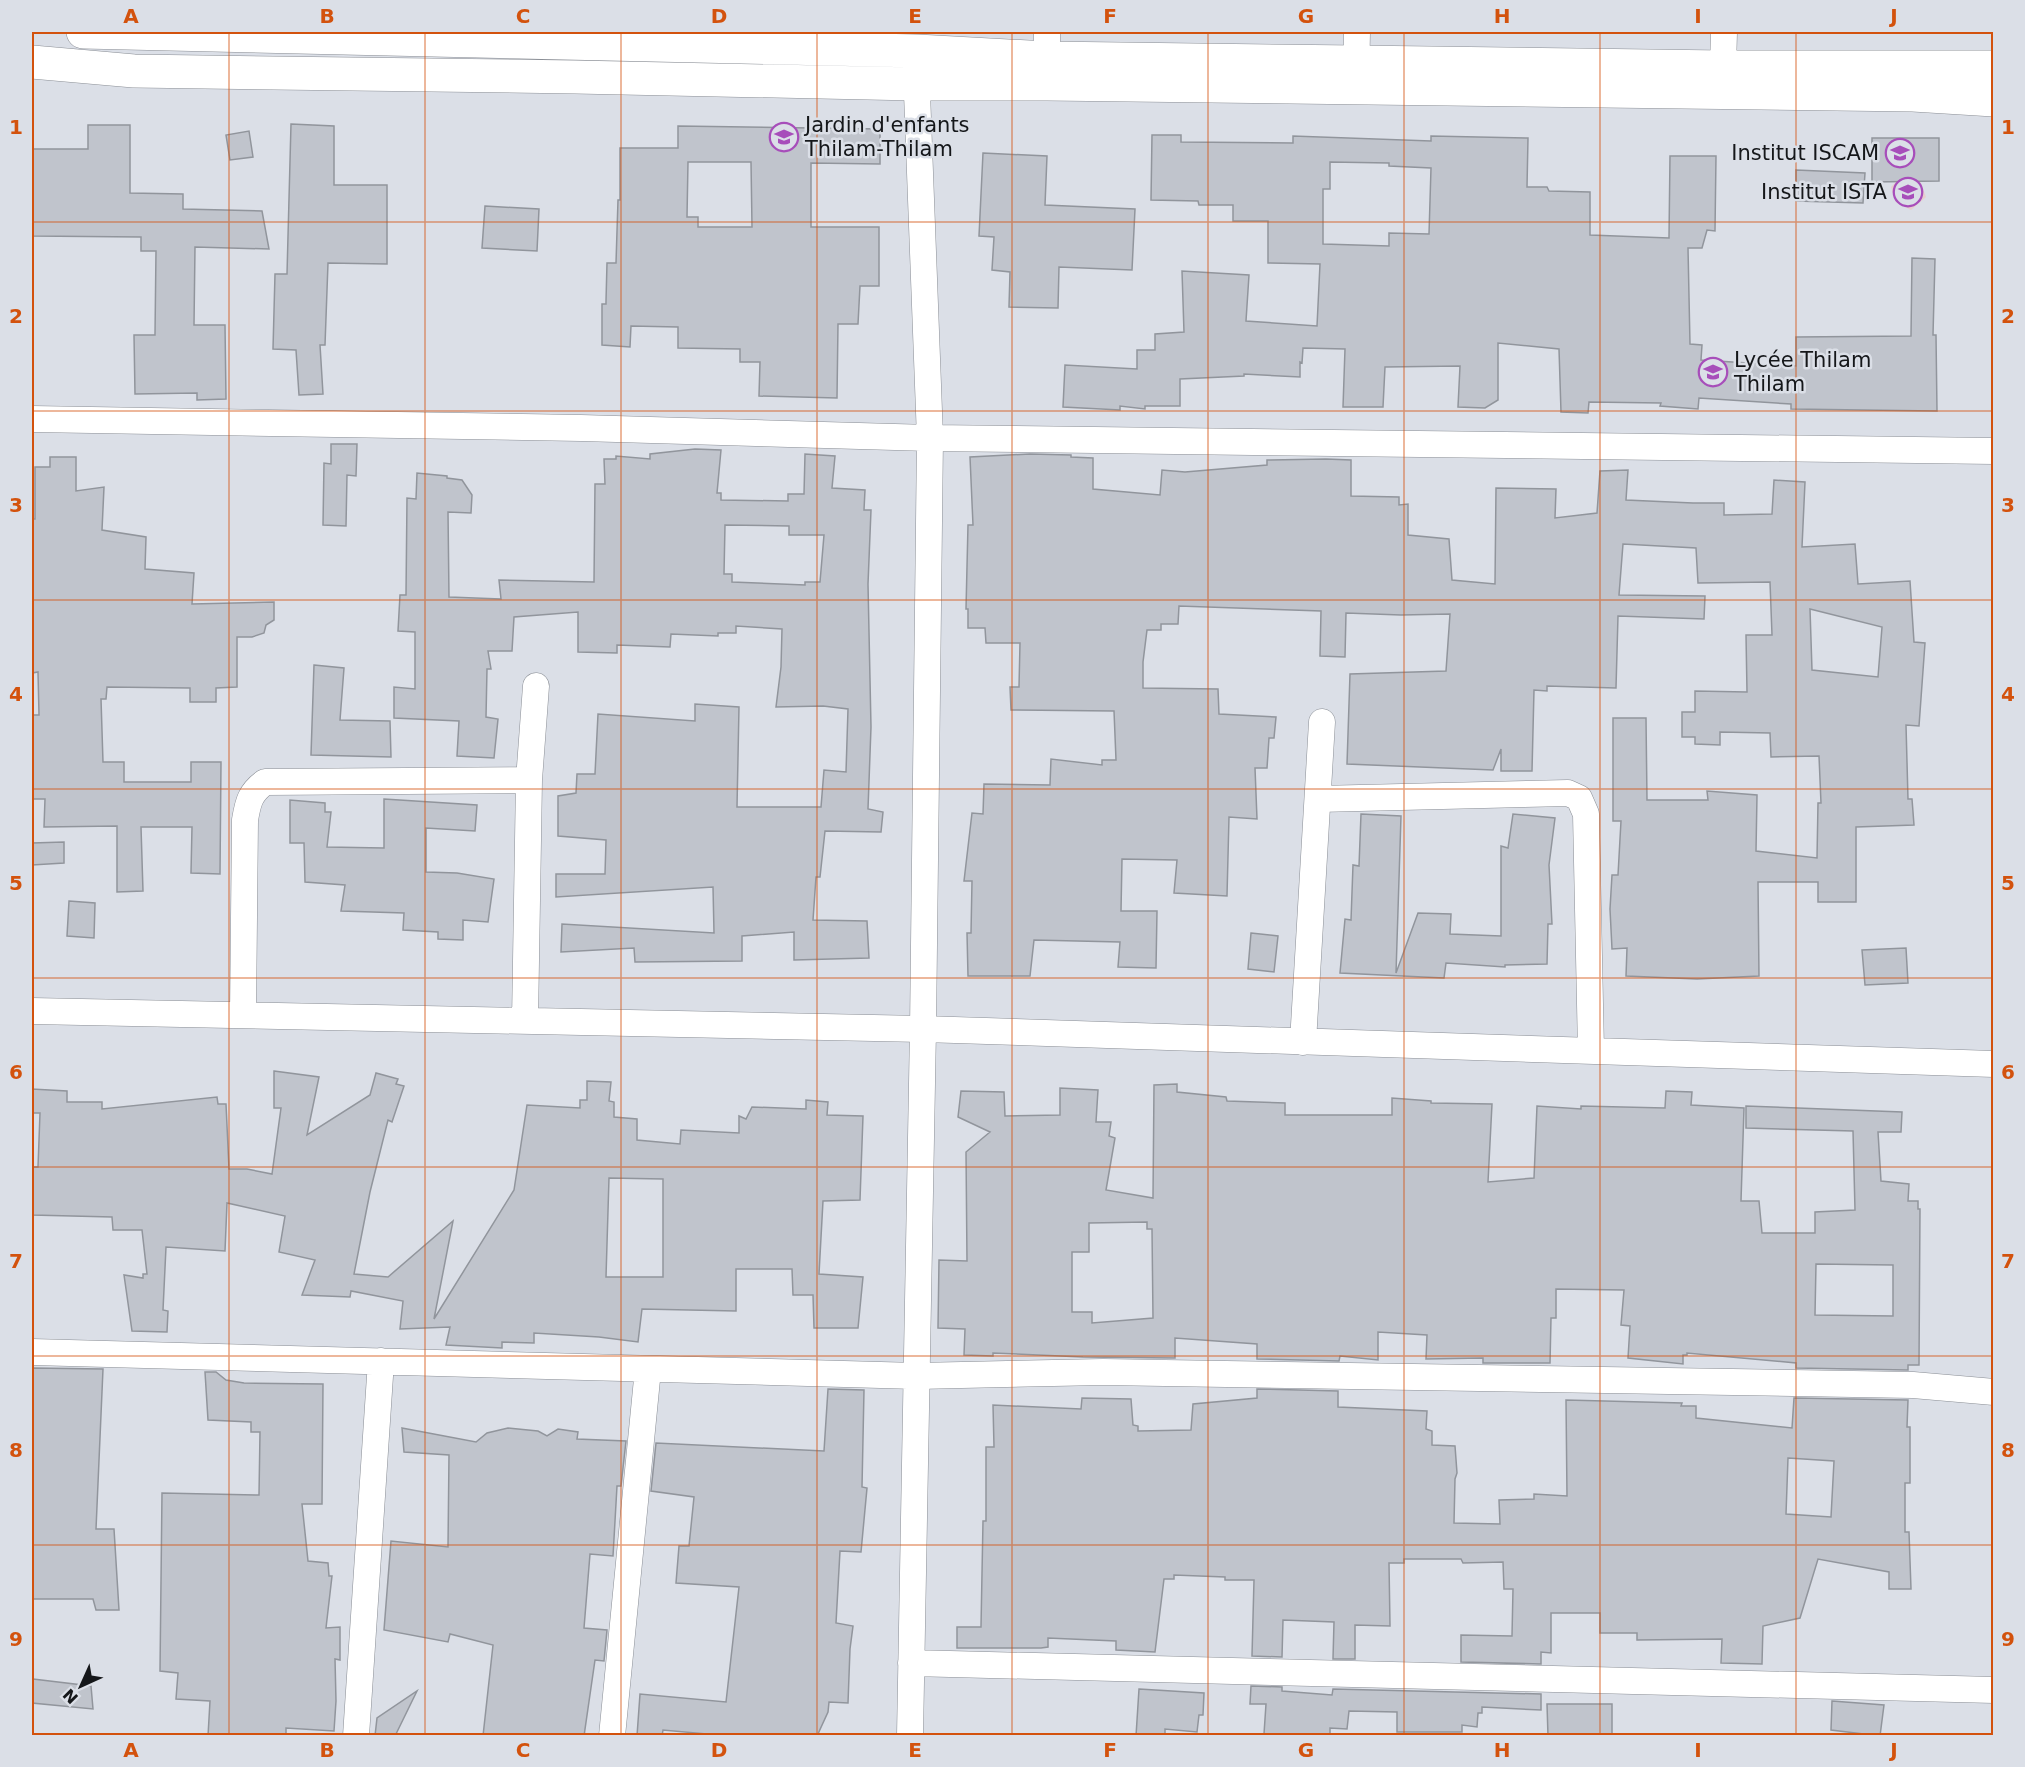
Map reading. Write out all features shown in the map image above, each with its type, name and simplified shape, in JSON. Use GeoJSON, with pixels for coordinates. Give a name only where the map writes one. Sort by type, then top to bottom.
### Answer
{"type":"FeatureCollection","features":[{"type":"Feature","properties":{"kind":"main road"},"geometry":{"type":"LineString","coordinates":[[83,32],[576,37],[917,51],[1047,45],[1725,80],[1994,100]]}},
{"type":"Feature","properties":{"kind":"main road"},"geometry":{"type":"LineString","coordinates":[[32,62],[134,71],[915,84],[1047,84],[1356,60]]}},
{"type":"Feature","properties":{"kind":"main road"},"geometry":{"type":"LineString","coordinates":[[1725,80],[1994,67]]}},
{"type":"Feature","properties":{"kind":"street"},"geometry":{"type":"LineString","coordinates":[[1724,32],[1725,80]]}},
{"type":"Feature","properties":{"kind":"street"},"geometry":{"type":"LineString","coordinates":[[574,77],[576,37]]}},
{"type":"Feature","properties":{"kind":"street"},"geometry":{"type":"LineString","coordinates":[[910,1736],[923,1029],[930,438],[915,84],[917,51]]}},
{"type":"Feature","properties":{"kind":"street"},"geometry":{"type":"LineString","coordinates":[[32,419],[580,428],[930,438],[1994,451]]}},
{"type":"Feature","properties":{"kind":"street"},"geometry":{"type":"LineString","coordinates":[[525,1021],[529,780],[536,686]]}},
{"type":"Feature","properties":{"kind":"street"},"geometry":{"type":"LineString","coordinates":[[1303,1041],[1322,722]]}},
{"type":"Feature","properties":{"kind":"street"},"geometry":{"type":"LineString","coordinates":[[243,1014],[245,820],[254,790],[265,782],[529,780]]}},
{"type":"Feature","properties":{"kind":"street"},"geometry":{"type":"LineString","coordinates":[[1318,799],[1568,793],[1579,798],[1586,814],[1590,1051]]}},
{"type":"Feature","properties":{"kind":"street"},"geometry":{"type":"LineString","coordinates":[[32,1011],[923,1029],[1994,1064]]}},
{"type":"Feature","properties":{"kind":"street"},"geometry":{"type":"LineString","coordinates":[[32,1352],[917,1376],[1103,1372],[1913,1385],[1994,1392]]}},
{"type":"Feature","properties":{"kind":"street"},"geometry":{"type":"LineString","coordinates":[[356,1736],[381,1361]]}},
{"type":"Feature","properties":{"kind":"street"},"geometry":{"type":"LineString","coordinates":[[612,1736],[648,1369]]}},
{"type":"Feature","properties":{"kind":"street"},"geometry":{"type":"LineString","coordinates":[[911,1663],[1994,1690]]}},
{"type":"Feature","properties":{"kind":"shaded area","name":"Institut ISTA"},"geometry":{"type":"Polygon","coordinates":[[[1903,175],[1920,181],[1926,197],[1911,210],[1896,202],[1891,187],[1903,175]]]}},
{"type":"Feature","properties":{"kind":"building"},"geometry":{"type":"Polygon","coordinates":[[[291,124],[334,126],[334,185],[387,185],[387,264],[328,263],[325,345],[320,345],[323,394],[299,395],[296,350],[273,349],[275,274],[287,274],[291,124]]]}},
{"type":"Feature","properties":{"kind":"building"},"geometry":{"type":"Polygon","coordinates":[[[88,125],[130,125],[130,193],[183,194],[183,209],[262,211],[269,249],[195,247],[194,325],[225,325],[226,399],[197,400],[197,393],[135,394],[134,335],[155,335],[156,251],[141,251],[141,237],[32,236],[32,149],[88,149],[88,125]]]}},
{"type":"Feature","properties":{"kind":"building"},"geometry":{"type":"Polygon","coordinates":[[[678,126],[880,129],[880,164],[811,163],[811,227],[879,227],[879,286],[860,286],[858,324],[838,324],[837,398],[759,396],[760,362],[740,362],[740,349],[678,348],[678,327],[631,326],[630,347],[602,345],[602,304],[606,304],[607,263],[616,263],[618,200],[620,200],[620,148],[678,148],[678,126]],[[688,162],[687,217],[698,217],[698,227],[752,227],[751,162],[688,162]]]}},
{"type":"Feature","properties":{"kind":"building"},"geometry":{"type":"Polygon","coordinates":[[[249,131],[253,157],[230,160],[226,135],[249,131]]]}},
{"type":"Feature","properties":{"kind":"building"},"geometry":{"type":"Polygon","coordinates":[[[1152,135],[1181,135],[1181,142],[1293,143],[1293,136],[1431,141],[1431,136],[1528,138],[1527,187],[1547,187],[1549,191],[1590,192],[1590,235],[1669,238],[1670,156],[1716,156],[1715,231],[1707,230],[1702,248],[1688,248],[1690,344],[1702,345],[1701,360],[1796,366],[1796,337],[1911,336],[1912,258],[1935,259],[1933,335],[1936,335],[1937,411],[1791,409],[1791,404],[1699,398],[1698,409],[1660,406],[1661,403],[1589,402],[1588,413],[1561,412],[1559,349],[1498,343],[1498,400],[1485,408],[1458,407],[1460,366],[1385,367],[1383,407],[1343,407],[1345,349],[1303,348],[1300,377],[1244,374],[1244,376],[1180,379],[1180,406],[1145,406],[1145,409],[1120,406],[1120,410],[1063,407],[1065,365],[1137,369],[1137,350],[1155,350],[1155,334],[1184,332],[1182,271],[1249,275],[1246,321],[1317,326],[1320,264],[1268,263],[1268,221],[1233,221],[1233,205],[1199,205],[1198,201],[1151,200],[1152,135]],[[1330,162],[1330,189],[1323,189],[1323,244],[1389,246],[1389,233],[1429,234],[1431,168],[1389,166],[1389,163],[1330,162]]]}},
{"type":"Feature","properties":{"kind":"building"},"geometry":{"type":"Polygon","coordinates":[[[1872,138],[1939,138],[1939,181],[1872,182],[1872,138]]]}},
{"type":"Feature","properties":{"kind":"building"},"geometry":{"type":"Polygon","coordinates":[[[983,153],[1047,156],[1045,205],[1135,209],[1132,270],[1059,267],[1058,308],[1009,307],[1010,272],[992,270],[994,237],[979,236],[983,153]]]}},
{"type":"Feature","properties":{"kind":"building"},"geometry":{"type":"Polygon","coordinates":[[[1796,170],[1865,173],[1863,203],[1796,201],[1796,170]]]}},
{"type":"Feature","properties":{"kind":"building"},"geometry":{"type":"Polygon","coordinates":[[[485,206],[539,209],[537,251],[482,248],[485,206]]]}},
{"type":"Feature","properties":{"kind":"building"},"geometry":{"type":"Polygon","coordinates":[[[331,444],[357,444],[356,476],[347,475],[346,526],[323,525],[324,463],[331,464],[331,444]]]}},
{"type":"Feature","properties":{"kind":"building"},"geometry":{"type":"Polygon","coordinates":[[[695,449],[721,450],[717,493],[721,493],[721,500],[788,501],[788,494],[804,494],[805,454],[835,456],[832,488],[865,490],[864,510],[871,510],[868,584],[871,727],[868,809],[883,812],[881,832],[825,831],[820,877],[816,877],[813,920],[867,921],[869,958],[794,960],[794,932],[742,936],[742,961],[635,962],[634,948],[561,952],[562,924],[714,933],[713,887],[556,897],[556,874],[605,874],[606,840],[558,836],[558,796],[576,793],[577,774],[595,774],[598,714],[695,721],[695,704],[739,707],[737,807],[821,807],[824,770],[846,772],[848,709],[823,706],[776,707],[781,667],[782,629],[736,626],[736,633],[718,633],[718,636],[671,634],[670,647],[617,645],[617,653],[578,652],[578,612],[514,617],[512,651],[488,651],[491,669],[487,669],[486,717],[498,719],[494,758],[457,756],[459,721],[394,718],[394,687],[415,689],[415,632],[398,631],[400,595],[406,595],[407,498],[416,499],[417,473],[462,480],[472,495],[471,513],[448,512],[449,597],[501,599],[499,580],[594,582],[595,484],[605,484],[604,459],[616,459],[616,456],[650,459],[650,454],[695,449]],[[725,525],[724,574],[732,574],[732,582],[805,585],[805,582],[820,582],[824,535],[789,535],[789,526],[725,525]]]}},
{"type":"Feature","properties":{"kind":"building"},"geometry":{"type":"Polygon","coordinates":[[[1030,454],[1093,458],[1093,489],[1160,495],[1162,470],[1185,472],[1267,465],[1267,460],[1351,460],[1351,496],[1399,497],[1399,505],[1408,504],[1408,535],[1449,539],[1452,580],[1495,584],[1496,488],[1556,489],[1555,518],[1597,513],[1600,471],[1628,470],[1626,500],[1724,503],[1724,515],[1772,514],[1774,480],[1805,482],[1802,547],[1855,544],[1858,584],[1910,581],[1914,642],[1925,643],[1919,726],[1906,725],[1908,799],[1912,799],[1914,825],[1856,827],[1856,902],[1818,902],[1818,882],[1758,882],[1759,976],[1697,979],[1626,976],[1627,948],[1612,949],[1610,909],[1612,875],[1618,875],[1621,821],[1613,821],[1613,718],[1646,718],[1647,800],[1708,800],[1707,791],[1757,795],[1756,851],[1817,858],[1818,803],[1821,803],[1819,756],[1771,757],[1770,733],[1720,732],[1720,745],[1695,744],[1695,737],[1682,737],[1682,712],[1695,712],[1695,691],[1747,692],[1746,635],[1772,635],[1770,582],[1698,583],[1696,548],[1623,544],[1619,595],[1705,596],[1704,619],[1618,616],[1616,688],[1547,686],[1547,691],[1534,690],[1532,771],[1501,771],[1501,749],[1493,770],[1347,764],[1350,674],[1446,671],[1450,614],[1346,613],[1345,657],[1320,656],[1321,611],[1179,606],[1178,624],[1161,624],[1161,630],[1147,630],[1143,688],[1218,689],[1219,714],[1276,717],[1274,738],[1269,738],[1267,768],[1255,768],[1257,819],[1229,817],[1227,896],[1174,893],[1177,860],[1122,859],[1121,911],[1157,911],[1156,968],[1118,967],[1120,942],[1034,940],[1030,976],[968,976],[967,933],[971,933],[972,881],[964,881],[972,813],[983,814],[984,784],[1050,785],[1051,759],[1102,765],[1102,760],[1116,760],[1114,711],[1011,710],[1010,687],[1019,687],[1020,643],[986,643],[985,628],[968,628],[968,609],[966,609],[968,525],[973,525],[970,457],[1030,454]],[[1810,609],[1812,670],[1878,677],[1882,627],[1810,609]]]}},
{"type":"Feature","properties":{"kind":"building"},"geometry":{"type":"Polygon","coordinates":[[[50,457],[76,457],[76,491],[104,487],[102,530],[146,537],[145,569],[194,573],[192,604],[274,602],[274,620],[266,625],[264,633],[252,637],[237,637],[237,687],[216,688],[216,702],[190,702],[190,688],[107,687],[106,699],[101,699],[103,762],[124,762],[124,782],[191,782],[191,762],[221,762],[220,874],[191,873],[192,827],[141,827],[143,891],[117,892],[117,826],[44,827],[45,799],[32,799],[32,715],[39,715],[38,672],[32,673],[32,519],[35,519],[35,467],[50,467],[50,457]]]}},
{"type":"Feature","properties":{"kind":"building"},"geometry":{"type":"Polygon","coordinates":[[[314,665],[344,668],[340,720],[390,721],[391,757],[311,755],[314,665]]]}},
{"type":"Feature","properties":{"kind":"building"},"geometry":{"type":"Polygon","coordinates":[[[384,799],[477,805],[475,831],[426,828],[426,872],[457,873],[494,879],[488,922],[463,920],[463,940],[438,939],[438,932],[403,930],[404,913],[341,911],[345,885],[305,882],[304,843],[290,843],[290,800],[325,803],[325,812],[331,812],[327,847],[384,848],[384,799]]]}},
{"type":"Feature","properties":{"kind":"building"},"geometry":{"type":"Polygon","coordinates":[[[1361,814],[1401,816],[1396,973],[1418,913],[1451,914],[1450,934],[1501,936],[1501,846],[1508,848],[1513,814],[1555,818],[1549,865],[1552,924],[1548,924],[1547,964],[1505,965],[1505,967],[1446,963],[1444,978],[1340,973],[1345,919],[1351,920],[1353,865],[1359,866],[1361,814]]]}},
{"type":"Feature","properties":{"kind":"building"},"geometry":{"type":"Polygon","coordinates":[[[64,842],[64,863],[32,865],[32,843],[64,842]]]}},
{"type":"Feature","properties":{"kind":"building"},"geometry":{"type":"Polygon","coordinates":[[[69,901],[95,903],[94,938],[67,936],[69,901]]]}},
{"type":"Feature","properties":{"kind":"building"},"geometry":{"type":"Polygon","coordinates":[[[1251,933],[1278,936],[1274,972],[1248,969],[1251,933]]]}},
{"type":"Feature","properties":{"kind":"building"},"geometry":{"type":"Polygon","coordinates":[[[1906,948],[1908,983],[1865,985],[1862,950],[1906,948]]]}},
{"type":"Feature","properties":{"kind":"building"},"geometry":{"type":"Polygon","coordinates":[[[274,1071],[319,1077],[307,1135],[370,1095],[376,1073],[398,1079],[396,1084],[404,1086],[392,1122],[388,1120],[370,1192],[354,1274],[388,1277],[453,1221],[434,1319],[514,1190],[527,1105],[580,1108],[580,1100],[587,1100],[587,1081],[611,1082],[609,1101],[614,1102],[614,1117],[637,1119],[637,1140],[680,1144],[681,1130],[739,1133],[739,1116],[746,1119],[752,1107],[806,1109],[806,1100],[828,1102],[827,1115],[863,1116],[860,1200],[823,1201],[819,1274],[863,1277],[858,1328],[814,1328],[813,1295],[793,1295],[792,1269],[736,1269],[736,1311],[642,1309],[638,1342],[534,1333],[534,1343],[502,1342],[502,1348],[446,1345],[450,1327],[400,1329],[403,1301],[351,1291],[350,1297],[302,1295],[315,1260],[279,1252],[285,1216],[227,1203],[225,1251],[166,1247],[163,1310],[168,1311],[167,1332],[132,1331],[124,1275],[143,1278],[143,1274],[147,1274],[142,1230],[113,1230],[112,1217],[32,1215],[32,1167],[38,1167],[40,1113],[32,1113],[32,1089],[67,1091],[67,1102],[102,1102],[102,1109],[217,1097],[218,1104],[226,1104],[229,1169],[247,1169],[272,1174],[281,1108],[274,1108],[274,1071]],[[609,1178],[606,1277],[663,1277],[663,1179],[609,1178]]]}},
{"type":"Feature","properties":{"kind":"building"},"geometry":{"type":"Polygon","coordinates":[[[1177,1084],[1177,1092],[1226,1097],[1227,1101],[1285,1103],[1285,1115],[1392,1115],[1392,1098],[1431,1101],[1431,1103],[1492,1104],[1488,1182],[1534,1178],[1537,1106],[1581,1109],[1581,1106],[1665,1108],[1666,1091],[1692,1092],[1691,1105],[1744,1108],[1741,1201],[1759,1201],[1762,1233],[1815,1233],[1815,1212],[1855,1210],[1853,1131],[1746,1128],[1746,1106],[1902,1112],[1901,1132],[1878,1132],[1881,1181],[1909,1184],[1908,1201],[1918,1201],[1918,1209],[1920,1209],[1919,1365],[1908,1365],[1908,1370],[1796,1368],[1796,1363],[1687,1353],[1683,1355],[1683,1364],[1628,1358],[1630,1326],[1621,1325],[1624,1290],[1556,1289],[1556,1318],[1551,1318],[1550,1363],[1483,1363],[1483,1358],[1426,1359],[1427,1335],[1378,1332],[1378,1360],[1340,1356],[1339,1361],[1257,1359],[1257,1344],[1175,1338],[1175,1358],[993,1353],[993,1356],[964,1355],[965,1329],[938,1328],[939,1260],[967,1261],[966,1152],[990,1132],[958,1117],[961,1091],[1004,1092],[1005,1116],[1060,1115],[1060,1088],[1098,1090],[1096,1122],[1111,1122],[1109,1136],[1115,1138],[1106,1190],[1153,1198],[1154,1085],[1177,1084]],[[1147,1222],[1089,1223],[1089,1252],[1072,1252],[1072,1312],[1092,1312],[1092,1323],[1153,1318],[1152,1229],[1147,1229],[1147,1222]],[[1816,1264],[1815,1315],[1893,1316],[1893,1265],[1816,1264]]]}},
{"type":"Feature","properties":{"kind":"building"},"geometry":{"type":"Polygon","coordinates":[[[32,1368],[103,1369],[96,1529],[114,1529],[119,1610],[96,1610],[93,1599],[32,1599],[32,1368]]]}},
{"type":"Feature","properties":{"kind":"building"},"geometry":{"type":"Polygon","coordinates":[[[205,1372],[216,1372],[226,1380],[244,1383],[323,1384],[322,1504],[302,1504],[308,1561],[328,1563],[329,1576],[332,1576],[326,1628],[340,1627],[340,1660],[335,1659],[334,1731],[286,1728],[286,1736],[208,1736],[210,1701],[176,1699],[178,1673],[160,1671],[162,1493],[259,1495],[260,1432],[251,1432],[251,1422],[208,1420],[205,1372]]]}},
{"type":"Feature","properties":{"kind":"building"},"geometry":{"type":"Polygon","coordinates":[[[828,1389],[864,1390],[862,1487],[867,1488],[861,1552],[840,1551],[836,1623],[853,1626],[848,1703],[829,1702],[828,1712],[817,1736],[729,1736],[663,1730],[662,1736],[637,1736],[640,1694],[726,1702],[739,1587],[676,1583],[679,1546],[689,1546],[694,1497],[651,1491],[656,1443],[824,1451],[828,1389]]]}},
{"type":"Feature","properties":{"kind":"building"},"geometry":{"type":"Polygon","coordinates":[[[1257,1389],[1338,1391],[1338,1407],[1427,1411],[1426,1429],[1432,1431],[1432,1445],[1455,1446],[1457,1473],[1454,1523],[1500,1524],[1499,1500],[1534,1499],[1534,1494],[1567,1496],[1566,1400],[1682,1403],[1681,1406],[1696,1406],[1696,1418],[1792,1428],[1794,1398],[1908,1400],[1910,1483],[1905,1483],[1905,1532],[1909,1532],[1911,1589],[1889,1589],[1889,1572],[1818,1559],[1800,1618],[1763,1626],[1762,1664],[1721,1663],[1722,1639],[1637,1640],[1637,1633],[1600,1633],[1600,1613],[1551,1613],[1551,1653],[1541,1652],[1541,1664],[1461,1662],[1461,1635],[1512,1636],[1513,1589],[1504,1589],[1503,1562],[1463,1563],[1461,1559],[1404,1559],[1404,1563],[1389,1563],[1390,1626],[1355,1625],[1355,1659],[1333,1659],[1334,1622],[1283,1620],[1282,1657],[1252,1656],[1254,1580],[1225,1580],[1225,1577],[1174,1575],[1174,1579],[1164,1579],[1155,1652],[1116,1650],[1116,1641],[1048,1638],[1048,1647],[1041,1648],[957,1648],[957,1627],[981,1627],[983,1521],[986,1521],[986,1447],[994,1447],[993,1405],[1081,1409],[1082,1398],[1131,1399],[1133,1425],[1138,1426],[1138,1431],[1191,1430],[1193,1404],[1257,1398],[1257,1389]],[[1788,1458],[1786,1514],[1831,1517],[1834,1461],[1788,1458]]]}},
{"type":"Feature","properties":{"kind":"building"},"geometry":{"type":"Polygon","coordinates":[[[402,1428],[476,1442],[487,1433],[508,1428],[538,1431],[547,1436],[558,1429],[578,1432],[577,1439],[626,1441],[621,1486],[617,1486],[613,1556],[590,1554],[584,1628],[607,1630],[604,1661],[595,1660],[584,1736],[483,1736],[493,1645],[450,1634],[448,1642],[384,1630],[391,1541],[448,1547],[449,1455],[404,1452],[402,1428]]]}},
{"type":"Feature","properties":{"kind":"building"},"geometry":{"type":"Polygon","coordinates":[[[33,1679],[91,1686],[93,1709],[32,1703],[33,1679]]]}},
{"type":"Feature","properties":{"kind":"building"},"geometry":{"type":"Polygon","coordinates":[[[1251,1686],[1282,1687],[1282,1691],[1332,1695],[1333,1689],[1541,1694],[1541,1710],[1482,1707],[1482,1713],[1478,1713],[1477,1727],[1462,1725],[1462,1732],[1397,1732],[1397,1712],[1349,1711],[1347,1729],[1330,1728],[1330,1736],[1264,1734],[1266,1704],[1250,1704],[1251,1686]]]}},
{"type":"Feature","properties":{"kind":"building"},"geometry":{"type":"Polygon","coordinates":[[[1139,1689],[1204,1693],[1203,1715],[1199,1715],[1197,1732],[1165,1729],[1165,1736],[1136,1736],[1139,1689]]]}},
{"type":"Feature","properties":{"kind":"building"},"geometry":{"type":"Polygon","coordinates":[[[417,1691],[395,1736],[375,1736],[377,1718],[417,1691]]]}},
{"type":"Feature","properties":{"kind":"building"},"geometry":{"type":"Polygon","coordinates":[[[1832,1701],[1884,1705],[1880,1736],[1831,1730],[1832,1701]]]}},
{"type":"Feature","properties":{"kind":"building"},"geometry":{"type":"Polygon","coordinates":[[[1547,1704],[1612,1704],[1612,1736],[1548,1736],[1547,1704]]]}},
{"type":"Feature","properties":{"kind":"place","name":"Jardin d'enfants Thilam-Thilam"},"geometry":{"type":"Point","coordinates":[784,137]}},
{"type":"Feature","properties":{"kind":"place","name":"Institut ISCAM"},"geometry":{"type":"Point","coordinates":[1900,153]}},
{"type":"Feature","properties":{"kind":"place","name":"Institut ISTA"},"geometry":{"type":"Point","coordinates":[1908,192]}},
{"type":"Feature","properties":{"kind":"place","name":"Lycée Thilam Thilam"},"geometry":{"type":"Point","coordinates":[1713,372]}}]}
